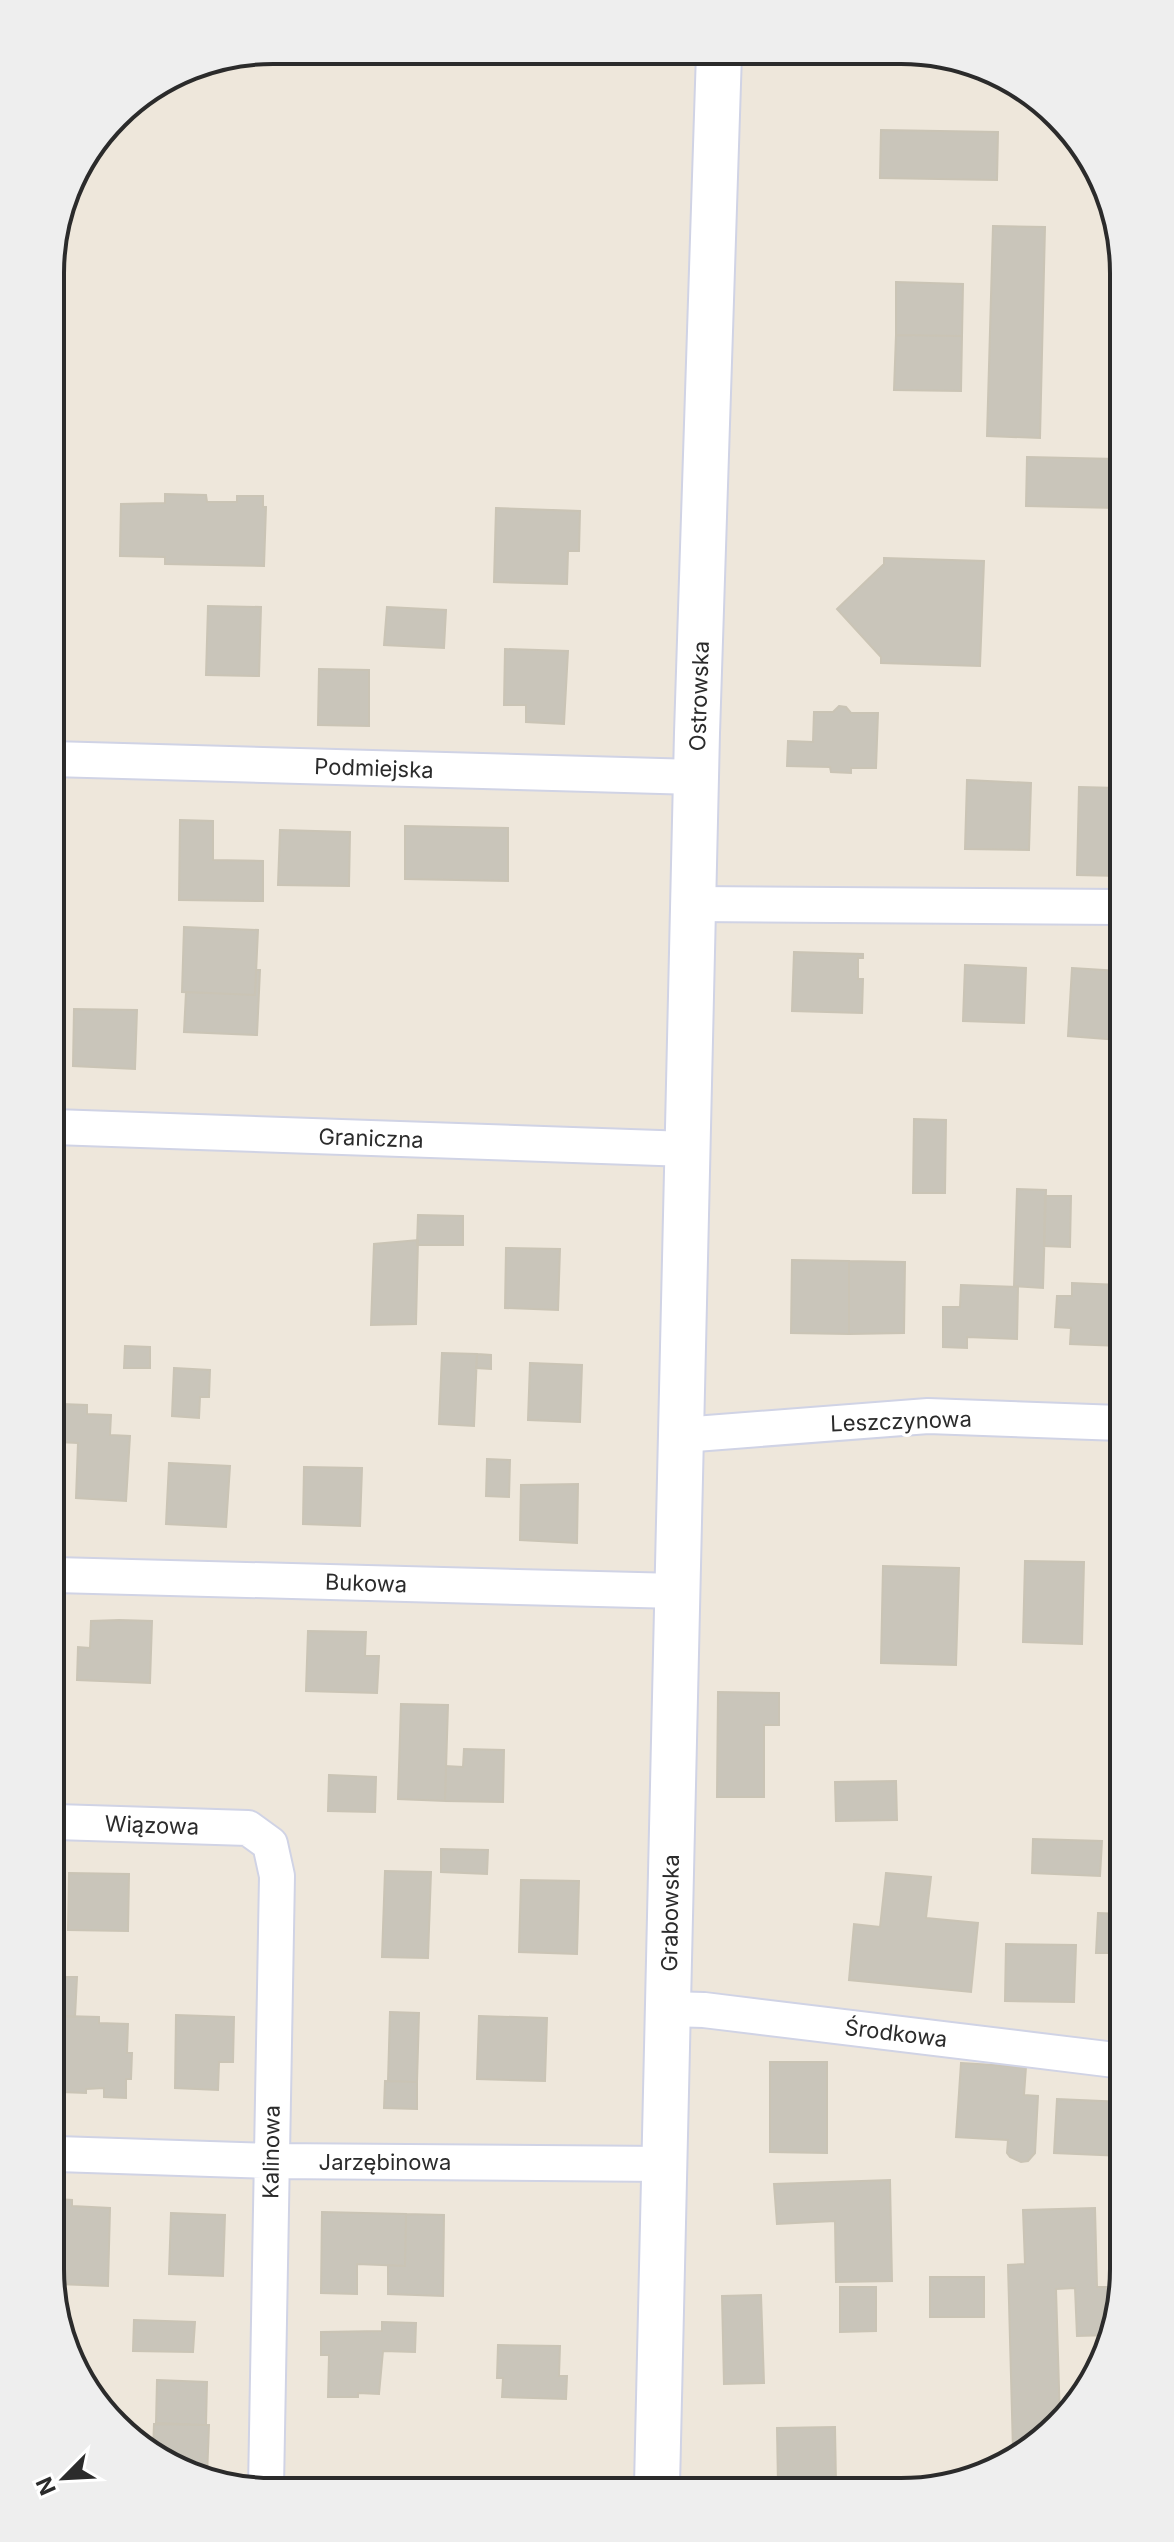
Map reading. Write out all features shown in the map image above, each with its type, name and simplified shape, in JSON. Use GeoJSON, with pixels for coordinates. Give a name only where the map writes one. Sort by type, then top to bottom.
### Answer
{"type":"FeatureCollection","features":[{"type":"Feature","properties":{"kind":"street","name":"Ostrowska"},"geometry":{"type":"LineString","coordinates":[[685,1340],[696,777],[719,64]]}},
{"type":"Feature","properties":{"kind":"street","name":"Podmiejska"},"geometry":{"type":"LineString","coordinates":[[64,759],[696,777]]}},
{"type":"Feature","properties":{"kind":"street"},"geometry":{"type":"LineString","coordinates":[[693,904],[1110,907]]}},
{"type":"Feature","properties":{"kind":"street","name":"Graniczna"},"geometry":{"type":"LineString","coordinates":[[64,1127],[688,1149]]}},
{"type":"Feature","properties":{"kind":"street","name":"Grabowska"},"geometry":{"type":"LineString","coordinates":[[657,2478],[685,1340]]}},
{"type":"Feature","properties":{"kind":"street","name":"Leszczynowa"},"geometry":{"type":"LineString","coordinates":[[682,1435],[928,1416],[1110,1423]]}},
{"type":"Feature","properties":{"kind":"street","name":"Bukowa"},"geometry":{"type":"LineString","coordinates":[[64,1575],[678,1591]]}},
{"type":"Feature","properties":{"kind":"street","name":"Wiązowa"},"geometry":{"type":"LineString","coordinates":[[64,1822],[248,1828]]}},
{"type":"Feature","properties":{"kind":"street","name":"Kalinowa"},"geometry":{"type":"LineString","coordinates":[[248,1828],[270,1844],[277,1876],[266,2478]]}},
{"type":"Feature","properties":{"kind":"street","name":"Środkowa"},"geometry":{"type":"LineString","coordinates":[[668,2009],[704,2010],[1110,2059]]}},
{"type":"Feature","properties":{"kind":"street","name":"Jarzębinowa"},"geometry":{"type":"LineString","coordinates":[[64,2154],[271,2161],[665,2164]]}},
{"type":"Feature","properties":{"kind":"building"},"geometry":{"type":"Polygon","coordinates":[[[881,130],[998,132],[997,180],[880,178],[881,130]]]}},
{"type":"Feature","properties":{"kind":"building"},"geometry":{"type":"Polygon","coordinates":[[[993,226],[1045,227],[1040,438],[987,436],[993,226]]]}},
{"type":"Feature","properties":{"kind":"building"},"geometry":{"type":"Polygon","coordinates":[[[896,282],[963,284],[962,336],[896,335],[896,282]]]}},
{"type":"Feature","properties":{"kind":"building"},"geometry":{"type":"Polygon","coordinates":[[[896,335],[962,336],[961,391],[894,390],[896,335]]]}},
{"type":"Feature","properties":{"kind":"building"},"geometry":{"type":"Polygon","coordinates":[[[1027,457],[1110,459],[1110,508],[1026,506],[1027,457]]]}},
{"type":"Feature","properties":{"kind":"building"},"geometry":{"type":"Polygon","coordinates":[[[165,494],[206,495],[207,502],[237,502],[237,496],[263,496],[263,507],[266,507],[264,566],[165,564],[165,557],[120,556],[121,504],[165,503],[165,494]]]}},
{"type":"Feature","properties":{"kind":"building"},"geometry":{"type":"Polygon","coordinates":[[[496,508],[580,511],[579,551],[568,551],[567,584],[494,582],[496,508]]]}},
{"type":"Feature","properties":{"kind":"building"},"geometry":{"type":"Polygon","coordinates":[[[884,558],[984,561],[980,666],[881,663],[881,657],[837,609],[884,564],[884,558]]]}},
{"type":"Feature","properties":{"kind":"building"},"geometry":{"type":"Polygon","coordinates":[[[208,606],[261,607],[259,676],[206,675],[208,606]]]}},
{"type":"Feature","properties":{"kind":"building"},"geometry":{"type":"Polygon","coordinates":[[[387,607],[446,610],[444,648],[384,645],[387,607]]]}},
{"type":"Feature","properties":{"kind":"building"},"geometry":{"type":"Polygon","coordinates":[[[505,649],[568,651],[564,724],[526,722],[526,705],[504,705],[505,649]]]}},
{"type":"Feature","properties":{"kind":"building"},"geometry":{"type":"Polygon","coordinates":[[[319,669],[369,670],[369,726],[318,725],[319,669]]]}},
{"type":"Feature","properties":{"kind":"building"},"geometry":{"type":"Polygon","coordinates":[[[839,706],[846,707],[851,713],[878,713],[876,768],[851,768],[851,773],[831,772],[830,767],[787,766],[788,741],[813,742],[814,712],[833,712],[839,706]]]}},
{"type":"Feature","properties":{"kind":"building"},"geometry":{"type":"Polygon","coordinates":[[[967,780],[1031,783],[1029,850],[965,849],[967,780]]]}},
{"type":"Feature","properties":{"kind":"building"},"geometry":{"type":"Polygon","coordinates":[[[1079,787],[1110,788],[1110,876],[1077,875],[1079,787]]]}},
{"type":"Feature","properties":{"kind":"building"},"geometry":{"type":"Polygon","coordinates":[[[180,820],[213,821],[213,860],[263,861],[263,901],[179,900],[180,820]]]}},
{"type":"Feature","properties":{"kind":"building"},"geometry":{"type":"Polygon","coordinates":[[[405,826],[508,828],[508,881],[405,879],[405,826]]]}},
{"type":"Feature","properties":{"kind":"building"},"geometry":{"type":"Polygon","coordinates":[[[280,830],[350,832],[349,886],[278,885],[280,830]]]}},
{"type":"Feature","properties":{"kind":"building"},"geometry":{"type":"Polygon","coordinates":[[[184,927],[258,930],[255,995],[182,992],[184,927]]]}},
{"type":"Feature","properties":{"kind":"building"},"geometry":{"type":"Polygon","coordinates":[[[794,952],[863,954],[863,958],[858,958],[858,979],[863,979],[862,1013],[792,1011],[794,952]]]}},
{"type":"Feature","properties":{"kind":"building"},"geometry":{"type":"Polygon","coordinates":[[[965,965],[1026,968],[1024,1023],[963,1021],[965,965]]]}},
{"type":"Feature","properties":{"kind":"building"},"geometry":{"type":"Polygon","coordinates":[[[1072,968],[1110,970],[1110,1039],[1068,1036],[1072,968]]]}},
{"type":"Feature","properties":{"kind":"building"},"geometry":{"type":"Polygon","coordinates":[[[256,970],[260,970],[257,1035],[184,1032],[186,992],[255,995],[256,970]]]}},
{"type":"Feature","properties":{"kind":"building"},"geometry":{"type":"Polygon","coordinates":[[[74,1009],[137,1010],[135,1069],[73,1066],[74,1009]]]}},
{"type":"Feature","properties":{"kind":"building"},"geometry":{"type":"Polygon","coordinates":[[[914,1119],[946,1120],[945,1193],[913,1193],[914,1119]]]}},
{"type":"Feature","properties":{"kind":"building"},"geometry":{"type":"Polygon","coordinates":[[[1017,1189],[1046,1190],[1043,1288],[1014,1286],[1017,1189]]]}},
{"type":"Feature","properties":{"kind":"building"},"geometry":{"type":"Polygon","coordinates":[[[1045,1196],[1071,1196],[1070,1247],[1044,1246],[1045,1196]]]}},
{"type":"Feature","properties":{"kind":"building"},"geometry":{"type":"Polygon","coordinates":[[[418,1215],[463,1216],[463,1245],[417,1245],[418,1215]]]}},
{"type":"Feature","properties":{"kind":"building"},"geometry":{"type":"Polygon","coordinates":[[[418,1240],[416,1324],[371,1325],[374,1244],[418,1240]]]}},
{"type":"Feature","properties":{"kind":"building"},"geometry":{"type":"Polygon","coordinates":[[[506,1248],[560,1249],[558,1310],[505,1308],[506,1248]]]}},
{"type":"Feature","properties":{"kind":"building"},"geometry":{"type":"Polygon","coordinates":[[[792,1260],[849,1261],[849,1334],[791,1333],[792,1260]]]}},
{"type":"Feature","properties":{"kind":"building"},"geometry":{"type":"Polygon","coordinates":[[[849,1261],[905,1262],[904,1333],[849,1334],[849,1261]]]}},
{"type":"Feature","properties":{"kind":"building"},"geometry":{"type":"Polygon","coordinates":[[[1072,1283],[1110,1285],[1110,1346],[1070,1344],[1071,1328],[1055,1327],[1057,1296],[1072,1296],[1072,1283]]]}},
{"type":"Feature","properties":{"kind":"building"},"geometry":{"type":"Polygon","coordinates":[[[961,1285],[1018,1287],[1017,1339],[967,1337],[967,1348],[943,1347],[943,1307],[960,1307],[961,1285]]]}},
{"type":"Feature","properties":{"kind":"building"},"geometry":{"type":"Polygon","coordinates":[[[125,1346],[150,1347],[150,1368],[124,1368],[125,1346]]]}},
{"type":"Feature","properties":{"kind":"building"},"geometry":{"type":"Polygon","coordinates":[[[442,1353],[477,1354],[474,1426],[439,1424],[442,1353]]]}},
{"type":"Feature","properties":{"kind":"building"},"geometry":{"type":"Polygon","coordinates":[[[477,1354],[491,1355],[491,1369],[476,1368],[477,1354]]]}},
{"type":"Feature","properties":{"kind":"building"},"geometry":{"type":"Polygon","coordinates":[[[530,1363],[582,1365],[580,1422],[528,1420],[530,1363]]]}},
{"type":"Feature","properties":{"kind":"building"},"geometry":{"type":"Polygon","coordinates":[[[174,1368],[210,1370],[209,1397],[200,1397],[199,1418],[172,1416],[174,1368]]]}},
{"type":"Feature","properties":{"kind":"building"},"geometry":{"type":"Polygon","coordinates":[[[64,1404],[87,1405],[87,1414],[111,1415],[110,1435],[130,1436],[126,1501],[76,1498],[78,1443],[64,1442],[64,1404]]]}},
{"type":"Feature","properties":{"kind":"building"},"geometry":{"type":"Polygon","coordinates":[[[487,1459],[510,1460],[509,1497],[486,1496],[487,1459]]]}},
{"type":"Feature","properties":{"kind":"building"},"geometry":{"type":"Polygon","coordinates":[[[169,1463],[230,1466],[226,1527],[166,1524],[169,1463]]]}},
{"type":"Feature","properties":{"kind":"building"},"geometry":{"type":"Polygon","coordinates":[[[304,1467],[362,1468],[360,1526],[303,1524],[304,1467]]]}},
{"type":"Feature","properties":{"kind":"building"},"geometry":{"type":"Polygon","coordinates":[[[578,1484],[577,1543],[520,1540],[521,1485],[578,1484]]]}},
{"type":"Feature","properties":{"kind":"building"},"geometry":{"type":"Polygon","coordinates":[[[1025,1561],[1084,1562],[1082,1644],[1023,1642],[1025,1561]]]}},
{"type":"Feature","properties":{"kind":"building"},"geometry":{"type":"Polygon","coordinates":[[[883,1566],[959,1568],[956,1665],[881,1663],[883,1566]]]}},
{"type":"Feature","properties":{"kind":"building"},"geometry":{"type":"Polygon","coordinates":[[[91,1621],[152,1621],[150,1683],[77,1680],[78,1647],[90,1648],[91,1621]]]}},
{"type":"Feature","properties":{"kind":"building"},"geometry":{"type":"Polygon","coordinates":[[[308,1631],[366,1632],[365,1656],[379,1656],[377,1693],[306,1691],[308,1631]]]}},
{"type":"Feature","properties":{"kind":"building"},"geometry":{"type":"Polygon","coordinates":[[[718,1692],[779,1693],[779,1725],[764,1725],[764,1797],[717,1797],[718,1692]]]}},
{"type":"Feature","properties":{"kind":"building"},"geometry":{"type":"Polygon","coordinates":[[[401,1704],[448,1705],[445,1801],[398,1799],[401,1704]]]}},
{"type":"Feature","properties":{"kind":"building"},"geometry":{"type":"Polygon","coordinates":[[[464,1749],[504,1750],[503,1802],[445,1801],[446,1766],[463,1767],[464,1749]]]}},
{"type":"Feature","properties":{"kind":"building"},"geometry":{"type":"Polygon","coordinates":[[[329,1775],[376,1777],[375,1812],[328,1811],[329,1775]]]}},
{"type":"Feature","properties":{"kind":"building"},"geometry":{"type":"Polygon","coordinates":[[[896,1781],[897,1820],[836,1821],[835,1782],[896,1781]]]}},
{"type":"Feature","properties":{"kind":"building"},"geometry":{"type":"Polygon","coordinates":[[[1033,1839],[1102,1841],[1100,1876],[1032,1873],[1033,1839]]]}},
{"type":"Feature","properties":{"kind":"building"},"geometry":{"type":"Polygon","coordinates":[[[441,1849],[488,1850],[487,1874],[441,1872],[441,1849]]]}},
{"type":"Feature","properties":{"kind":"building"},"geometry":{"type":"Polygon","coordinates":[[[385,1871],[431,1872],[428,1958],[382,1957],[385,1871]]]}},
{"type":"Feature","properties":{"kind":"building"},"geometry":{"type":"Polygon","coordinates":[[[69,1873],[129,1874],[128,1931],[68,1930],[69,1873]]]}},
{"type":"Feature","properties":{"kind":"building"},"geometry":{"type":"Polygon","coordinates":[[[886,1873],[931,1877],[926,1918],[978,1923],[971,1992],[849,1980],[854,1924],[880,1927],[886,1873]]]}},
{"type":"Feature","properties":{"kind":"building"},"geometry":{"type":"Polygon","coordinates":[[[521,1880],[579,1881],[577,1954],[519,1952],[521,1880]]]}},
{"type":"Feature","properties":{"kind":"building"},"geometry":{"type":"Polygon","coordinates":[[[1098,1913],[1110,1914],[1110,1953],[1096,1953],[1098,1913]]]}},
{"type":"Feature","properties":{"kind":"building"},"geometry":{"type":"Polygon","coordinates":[[[1006,1944],[1076,1945],[1074,2002],[1005,2001],[1006,1944]]]}},
{"type":"Feature","properties":{"kind":"building"},"geometry":{"type":"Polygon","coordinates":[[[64,1977],[77,1977],[75,2017],[64,2016],[64,1977]]]}},
{"type":"Feature","properties":{"kind":"building"},"geometry":{"type":"Polygon","coordinates":[[[390,2012],[419,2013],[417,2082],[388,2081],[390,2012]]]}},
{"type":"Feature","properties":{"kind":"building"},"geometry":{"type":"Polygon","coordinates":[[[176,2015],[234,2017],[233,2062],[219,2062],[218,2090],[175,2088],[176,2015]]]}},
{"type":"Feature","properties":{"kind":"building"},"geometry":{"type":"Polygon","coordinates":[[[64,2016],[99,2017],[99,2023],[128,2024],[127,2053],[132,2053],[131,2079],[126,2079],[126,2098],[104,2097],[104,2088],[86,2089],[86,2093],[64,2092],[64,2016]]]}},
{"type":"Feature","properties":{"kind":"building"},"geometry":{"type":"Polygon","coordinates":[[[479,2016],[547,2018],[545,2081],[477,2079],[479,2016]]]}},
{"type":"Feature","properties":{"kind":"building"},"geometry":{"type":"Polygon","coordinates":[[[770,2062],[827,2062],[827,2153],[770,2152],[770,2062]]]}},
{"type":"Feature","properties":{"kind":"building"},"geometry":{"type":"Polygon","coordinates":[[[961,2063],[1026,2067],[1024,2095],[1038,2096],[1035,2153],[1028,2161],[1021,2162],[1010,2157],[1007,2153],[1008,2140],[956,2137],[961,2063]]]}},
{"type":"Feature","properties":{"kind":"building"},"geometry":{"type":"Polygon","coordinates":[[[385,2081],[417,2082],[417,2109],[384,2108],[385,2081]]]}},
{"type":"Feature","properties":{"kind":"building"},"geometry":{"type":"Polygon","coordinates":[[[1057,2099],[1110,2101],[1110,2155],[1054,2153],[1057,2099]]]}},
{"type":"Feature","properties":{"kind":"building"},"geometry":{"type":"Polygon","coordinates":[[[890,2180],[892,2281],[836,2282],[835,2221],[777,2224],[774,2184],[890,2180]]]}},
{"type":"Feature","properties":{"kind":"building"},"geometry":{"type":"Polygon","coordinates":[[[64,2199],[72,2200],[72,2206],[110,2208],[108,2286],[65,2284],[64,2199]]]}},
{"type":"Feature","properties":{"kind":"building"},"geometry":{"type":"Polygon","coordinates":[[[1095,2208],[1097,2287],[1109,2287],[1099,2335],[1077,2336],[1075,2288],[1056,2289],[1060,2405],[1013,2445],[1008,2265],[1025,2264],[1023,2210],[1095,2208]]]}},
{"type":"Feature","properties":{"kind":"building"},"geometry":{"type":"Polygon","coordinates":[[[322,2212],[406,2214],[405,2266],[357,2264],[357,2294],[321,2293],[322,2212]]]}},
{"type":"Feature","properties":{"kind":"building"},"geometry":{"type":"Polygon","coordinates":[[[171,2213],[225,2215],[223,2276],[169,2274],[171,2213]]]}},
{"type":"Feature","properties":{"kind":"building"},"geometry":{"type":"Polygon","coordinates":[[[406,2214],[444,2215],[443,2296],[388,2294],[388,2265],[405,2266],[406,2214]]]}},
{"type":"Feature","properties":{"kind":"building"},"geometry":{"type":"Polygon","coordinates":[[[930,2277],[984,2277],[984,2317],[930,2317],[930,2277]]]}},
{"type":"Feature","properties":{"kind":"building"},"geometry":{"type":"Polygon","coordinates":[[[840,2287],[876,2287],[876,2331],[840,2332],[840,2287]]]}},
{"type":"Feature","properties":{"kind":"building"},"geometry":{"type":"Polygon","coordinates":[[[761,2295],[764,2383],[724,2384],[722,2296],[761,2295]]]}},
{"type":"Feature","properties":{"kind":"building"},"geometry":{"type":"Polygon","coordinates":[[[134,2320],[195,2322],[193,2352],[133,2351],[134,2320]]]}},
{"type":"Feature","properties":{"kind":"building"},"geometry":{"type":"Polygon","coordinates":[[[382,2322],[416,2323],[415,2352],[383,2351],[379,2394],[328,2397],[329,2355],[321,2355],[321,2332],[382,2331],[382,2322]]]}},
{"type":"Feature","properties":{"kind":"building"},"geometry":{"type":"Polygon","coordinates":[[[498,2345],[560,2346],[559,2376],[567,2376],[566,2399],[502,2397],[503,2378],[497,2378],[498,2345]]]}},
{"type":"Feature","properties":{"kind":"building"},"geometry":{"type":"Polygon","coordinates":[[[157,2380],[207,2382],[206,2425],[156,2423],[157,2380]]]}},
{"type":"Feature","properties":{"kind":"building"},"geometry":{"type":"Polygon","coordinates":[[[154,2424],[209,2425],[207,2467],[169,2450],[153,2440],[154,2424]]]}},
{"type":"Feature","properties":{"kind":"building"},"geometry":{"type":"Polygon","coordinates":[[[835,2427],[836,2478],[778,2478],[777,2428],[835,2427]]]}}]}
